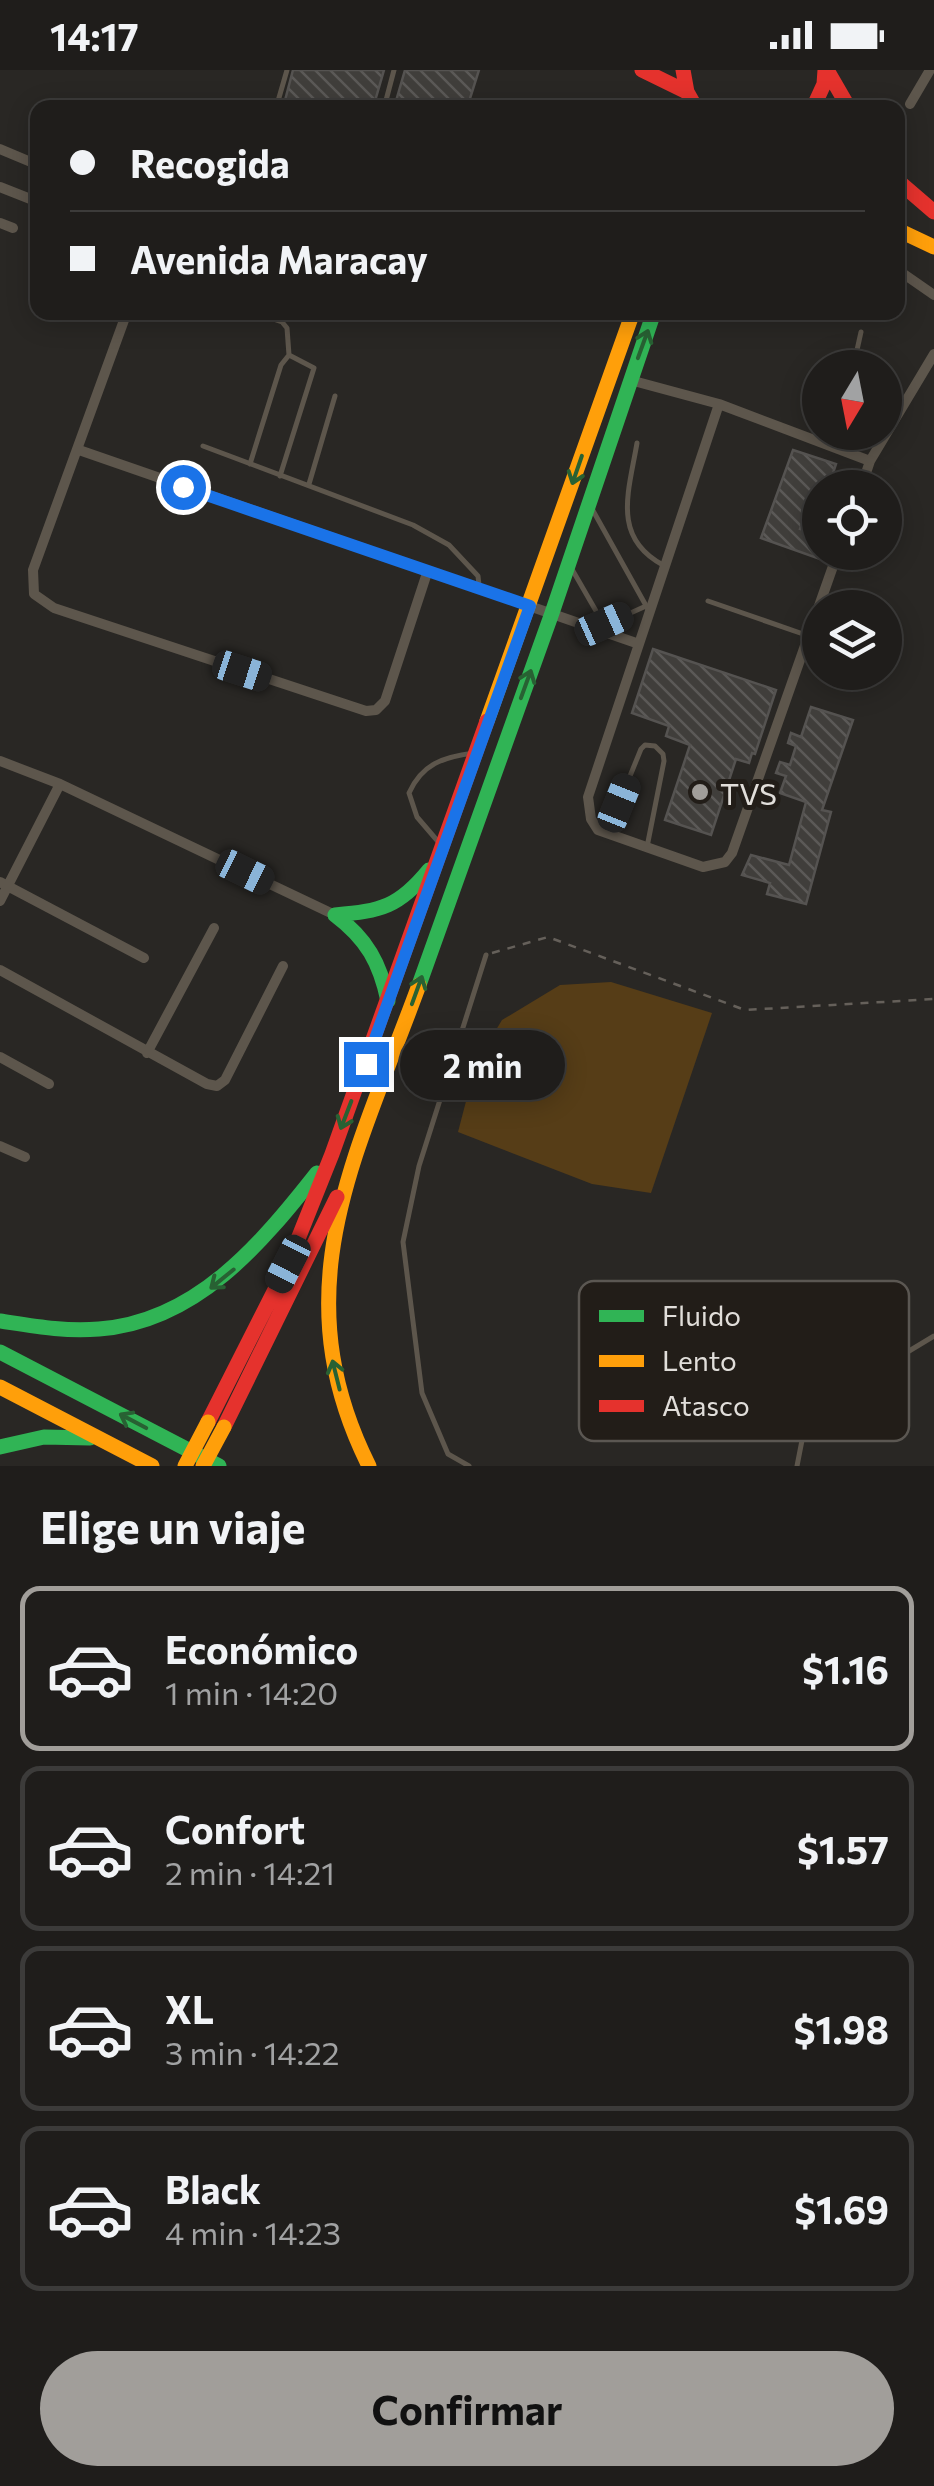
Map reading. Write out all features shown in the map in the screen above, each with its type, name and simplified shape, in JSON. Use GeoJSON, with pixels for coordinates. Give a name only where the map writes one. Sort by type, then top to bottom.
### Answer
{"type":"FeatureCollection","features":[{"type":"Feature","properties":{"kind":"street"},"geometry":{"type":"LineString","coordinates":[[642,70],[688,100]]}},
{"type":"Feature","properties":{"kind":"street"},"geometry":{"type":"LineString","coordinates":[[684,70],[690,100]]}},
{"type":"Feature","properties":{"kind":"street"},"geometry":{"type":"LineString","coordinates":[[817,100],[826,70]]}},
{"type":"Feature","properties":{"kind":"street"},"geometry":{"type":"LineString","coordinates":[[826,70],[845,100]]}},
{"type":"Feature","properties":{"kind":"street"},"geometry":{"type":"LineString","coordinates":[[910,104],[930,70]]}},
{"type":"Feature","properties":{"kind":"street"},"geometry":{"type":"LineString","coordinates":[[0,149],[30,162]]}},
{"type":"Feature","properties":{"kind":"street"},"geometry":{"type":"LineString","coordinates":[[0,187],[30,199]]}},
{"type":"Feature","properties":{"kind":"street"},"geometry":{"type":"LineString","coordinates":[[905,187],[934,212]]}},
{"type":"Feature","properties":{"kind":"street"},"geometry":{"type":"LineString","coordinates":[[0,223],[13,228]]}},
{"type":"Feature","properties":{"kind":"street"},"geometry":{"type":"LineString","coordinates":[[905,230],[930,245]]}},
{"type":"Feature","properties":{"kind":"street"},"geometry":{"type":"LineString","coordinates":[[905,275],[934,295]]}},
{"type":"Feature","properties":{"kind":"street"},"geometry":{"type":"LineString","coordinates":[[124,320],[33,570],[34,594],[54,608],[366,710],[376,710],[385,701],[427,573]]}},
{"type":"Feature","properties":{"kind":"street"},"geometry":{"type":"LineString","coordinates":[[186,1466],[288,1264],[332,1154],[630,320]]}},
{"type":"Feature","properties":{"kind":"street"},"geometry":{"type":"LineString","coordinates":[[369,1466],[349,1430],[327,1338],[329,1261],[334,1233],[360,1148],[552,613],[651,320]]}},
{"type":"Feature","properties":{"kind":"street"},"geometry":{"type":"LineString","coordinates":[[867,470],[934,354]]}},
{"type":"Feature","properties":{"kind":"street"},"geometry":{"type":"LineString","coordinates":[[630,380],[719,404],[802,434]]}},
{"type":"Feature","properties":{"kind":"street"},"geometry":{"type":"LineString","coordinates":[[719,404],[588,796],[588,807],[598,830],[702,867],[725,862],[732,853],[802,653]]}},
{"type":"Feature","properties":{"kind":"street"},"geometry":{"type":"LineString","coordinates":[[79,450],[427,573],[606,629],[640,644]]}},
{"type":"Feature","properties":{"kind":"street"},"geometry":{"type":"LineString","coordinates":[[846,450],[870,461]]}},
{"type":"Feature","properties":{"kind":"street"},"geometry":{"type":"LineString","coordinates":[[0,761],[60,784],[334,914],[359,932],[374,950],[388,1004]]}},
{"type":"Feature","properties":{"kind":"street"},"geometry":{"type":"LineString","coordinates":[[0,901],[4,884],[60,784]]}},
{"type":"Feature","properties":{"kind":"street"},"geometry":{"type":"LineString","coordinates":[[334,914],[392,907],[408,897],[440,853]]}},
{"type":"Feature","properties":{"kind":"street"},"geometry":{"type":"LineString","coordinates":[[4,884],[144,958]]}},
{"type":"Feature","properties":{"kind":"street"},"geometry":{"type":"LineString","coordinates":[[147,1053],[214,928]]}},
{"type":"Feature","properties":{"kind":"street"},"geometry":{"type":"LineString","coordinates":[[0,970],[147,1053],[217,1086],[225,1080],[282,966]]}},
{"type":"Feature","properties":{"kind":"street"},"geometry":{"type":"LineString","coordinates":[[0,1057],[48,1084]]}},
{"type":"Feature","properties":{"kind":"street"},"geometry":{"type":"LineString","coordinates":[[0,1146],[24,1157]]}},
{"type":"Feature","properties":{"kind":"street"},"geometry":{"type":"LineString","coordinates":[[204,1466],[360,1148]]}},
{"type":"Feature","properties":{"kind":"street"},"geometry":{"type":"LineString","coordinates":[[0,1321],[33,1329],[85,1331],[136,1324],[171,1311],[204,1294],[248,1258],[332,1154]]}},
{"type":"Feature","properties":{"kind":"street"},"geometry":{"type":"LineString","coordinates":[[0,1352],[219,1466]]}},
{"type":"Feature","properties":{"kind":"street"},"geometry":{"type":"LineString","coordinates":[[0,1386],[152,1466]]}},
{"type":"Feature","properties":{"kind":"street"},"geometry":{"type":"LineString","coordinates":[[0,1447],[44,1437],[99,1438]]}},
{"type":"Feature","properties":{"kind":"lane"},"geometry":{"type":"LineString","coordinates":[[278,100],[287,70]]}},
{"type":"Feature","properties":{"kind":"lane"},"geometry":{"type":"LineString","coordinates":[[386,100],[394,70]]}},
{"type":"Feature","properties":{"kind":"lane"},"geometry":{"type":"LineString","coordinates":[[250,464],[282,364],[289,354],[287,328],[276,320]]}},
{"type":"Feature","properties":{"kind":"lane"},"geometry":{"type":"LineString","coordinates":[[858,350],[861,332]]}},
{"type":"Feature","properties":{"kind":"lane"},"geometry":{"type":"LineString","coordinates":[[280,476],[314,368],[289,354]]}},
{"type":"Feature","properties":{"kind":"lane"},"geometry":{"type":"LineString","coordinates":[[309,484],[334,396]]}},
{"type":"Feature","properties":{"kind":"lane"},"geometry":{"type":"LineString","coordinates":[[636,443],[625,518],[645,553],[666,566]]}},
{"type":"Feature","properties":{"kind":"lane"},"geometry":{"type":"LineString","coordinates":[[203,446],[413,525],[449,545],[478,576],[479,588]]}},
{"type":"Feature","properties":{"kind":"lane"},"geometry":{"type":"LineString","coordinates":[[568,564],[606,629],[648,610],[589,503]]}},
{"type":"Feature","properties":{"kind":"lane"},"geometry":{"type":"LineString","coordinates":[[708,601],[802,634]]}},
{"type":"Feature","properties":{"kind":"lane"},"geometry":{"type":"LineString","coordinates":[[619,803],[641,749],[645,744],[655,746],[664,761],[647,847]]}},
{"type":"Feature","properties":{"kind":"lane"},"geometry":{"type":"LineString","coordinates":[[440,853],[417,817],[408,793],[422,770],[450,756],[477,753]]}},
{"type":"Feature","properties":{"kind":"lane"},"geometry":{"type":"LineString","coordinates":[[469,1466],[448,1454],[422,1393],[403,1242],[419,1166],[486,954]]}},
{"type":"Feature","properties":{"kind":"lane"},"geometry":{"type":"LineString","coordinates":[[909,1351],[934,1336]]}},
{"type":"Feature","properties":{"kind":"lane"},"geometry":{"type":"LineString","coordinates":[[797,1466],[802,1441]]}},
{"type":"Feature","properties":{"kind":"path"},"geometry":{"type":"LineString","coordinates":[[486,954],[548,937],[745,1010],[934,999]]}},
{"type":"Feature","properties":{"kind":"shaded area"},"geometry":{"type":"Polygon","coordinates":[[[611,982],[712,1013],[651,1193],[592,1184],[458,1132],[476,1063],[502,1020],[560,985],[611,982]]]}},
{"type":"Feature","properties":{"kind":"building"},"geometry":{"type":"Polygon","coordinates":[[[293,70],[384,70],[375,100],[285,100],[293,70]]]}},
{"type":"Feature","properties":{"kind":"building"},"geometry":{"type":"Polygon","coordinates":[[[405,70],[479,70],[470,100],[396,100],[405,70]]]}},
{"type":"Feature","properties":{"kind":"building"},"geometry":{"type":"Polygon","coordinates":[[[793,450],[836,464],[834,470],[802,470],[802,553],[761,538],[793,450]]]}},
{"type":"Feature","properties":{"kind":"building"},"geometry":{"type":"Polygon","coordinates":[[[653,649],[776,690],[755,754],[752,753],[749,763],[736,759],[711,835],[665,820],[690,745],[666,736],[669,726],[632,713],[653,649]]]}},
{"type":"Feature","properties":{"kind":"building"},"geometry":{"type":"Polygon","coordinates":[[[811,707],[853,720],[822,810],[831,812],[806,904],[767,894],[770,883],[742,875],[751,855],[789,865],[806,802],[780,793],[786,776],[776,773],[780,762],[790,765],[796,746],[788,743],[791,733],[801,737],[811,707]]]}},
{"type":"Feature","properties":{"kind":"traffic: fast"},"geometry":{"type":"LineString","coordinates":[[419,985],[651,320]]}},
{"type":"Feature","properties":{"kind":"traffic: fast"},"geometry":{"type":"LineString","coordinates":[[335,915],[388,905],[408,892],[429,870]]}},
{"type":"Feature","properties":{"kind":"traffic: fast"},"geometry":{"type":"LineString","coordinates":[[335,915],[371,953],[388,1001]]}},
{"type":"Feature","properties":{"kind":"traffic: fast"},"geometry":{"type":"LineString","coordinates":[[0,1321],[86,1330],[134,1323],[166,1312],[196,1295],[249,1252],[317,1173]]}},
{"type":"Feature","properties":{"kind":"traffic: fast"},"geometry":{"type":"LineString","coordinates":[[0,1352],[219,1466]]}},
{"type":"Feature","properties":{"kind":"traffic: fast"},"geometry":{"type":"LineString","coordinates":[[0,1447],[44,1437],[90,1438]]}},
{"type":"Feature","properties":{"kind":"traffic: slow"},"geometry":{"type":"LineString","coordinates":[[905,233],[934,247]]}},
{"type":"Feature","properties":{"kind":"traffic: slow"},"geometry":{"type":"LineString","coordinates":[[487,721],[630,320]]}},
{"type":"Feature","properties":{"kind":"traffic: slow"},"geometry":{"type":"LineString","coordinates":[[369,1466],[343,1401],[331,1340],[329,1280],[337,1222],[352,1165],[419,985]]}},
{"type":"Feature","properties":{"kind":"traffic: slow"},"geometry":{"type":"LineString","coordinates":[[0,1387],[152,1466]]}},
{"type":"Feature","properties":{"kind":"traffic: slow"},"geometry":{"type":"LineString","coordinates":[[185,1466],[208,1422]]}},
{"type":"Feature","properties":{"kind":"traffic: slow"},"geometry":{"type":"LineString","coordinates":[[203,1466],[224,1427]]}},
{"type":"Feature","properties":{"kind":"traffic: jam"},"geometry":{"type":"LineString","coordinates":[[642,70],[687,92]]}},
{"type":"Feature","properties":{"kind":"traffic: jam"},"geometry":{"type":"LineString","coordinates":[[683,70],[692,100]]}},
{"type":"Feature","properties":{"kind":"traffic: jam"},"geometry":{"type":"LineString","coordinates":[[817,100],[825,70]]}},
{"type":"Feature","properties":{"kind":"traffic: jam"},"geometry":{"type":"LineString","coordinates":[[827,70],[844,100]]}},
{"type":"Feature","properties":{"kind":"traffic: jam"},"geometry":{"type":"LineString","coordinates":[[905,187],[934,212]]}},
{"type":"Feature","properties":{"kind":"traffic: jam"},"geometry":{"type":"LineString","coordinates":[[208,1422],[288,1264],[332,1154],[487,721]]}},
{"type":"Feature","properties":{"kind":"traffic: jam"},"geometry":{"type":"LineString","coordinates":[[224,1427],[337,1197]]}},
{"type":"Feature","properties":{"kind":"place","name":"TVS"},"geometry":{"type":"Point","coordinates":[700,792]}},
{"type":"Feature","properties":{"kind":"route"},"geometry":{"type":"LineString","coordinates":[[183,487],[530,606],[366,1064]]}}]}
